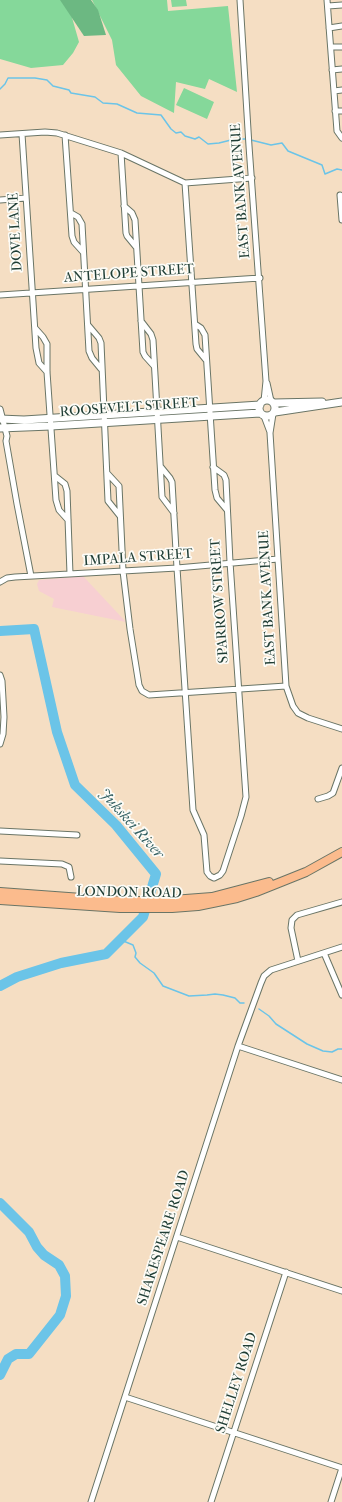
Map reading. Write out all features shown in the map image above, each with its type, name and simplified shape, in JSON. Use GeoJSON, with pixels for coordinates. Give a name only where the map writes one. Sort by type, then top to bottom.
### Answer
{"type":"FeatureCollection","features":[{"type":"Feature","properties":{"kind":"main road","name":"LONDON ROAD"},"geometry":{"type":"LineString","coordinates":[[0,900],[121,904],[212,897],[248,888],[291,874],[342,847]]}},
{"type":"Feature","properties":{"kind":"main road","name":"LONDON ROAD"},"geometry":{"type":"LineString","coordinates":[[0,892],[153,908],[198,906],[250,894],[306,872],[342,852]]}},
{"type":"Feature","properties":{"kind":"street","name":"EAST BANK AVENUE"},"geometry":{"type":"LineString","coordinates":[[240,0],[248,135],[260,278],[266,380],[262,409],[270,433],[286,686],[293,706],[298,713],[308,718],[342,729]]}},
{"type":"Feature","properties":{"kind":"street"},"geometry":{"type":"LineString","coordinates":[[327,0],[335,111],[341,137]]}},
{"type":"Feature","properties":{"kind":"street"},"geometry":{"type":"LineString","coordinates":[[328,6],[342,5]]}},
{"type":"Feature","properties":{"kind":"street"},"geometry":{"type":"LineString","coordinates":[[329,28],[342,26]]}},
{"type":"Feature","properties":{"kind":"street"},"geometry":{"type":"LineString","coordinates":[[331,47],[342,46]]}},
{"type":"Feature","properties":{"kind":"street"},"geometry":{"type":"LineString","coordinates":[[332,70],[342,69]]}},
{"type":"Feature","properties":{"kind":"street"},"geometry":{"type":"LineString","coordinates":[[334,91],[342,90]]}},
{"type":"Feature","properties":{"kind":"street"},"geometry":{"type":"LineString","coordinates":[[335,111],[342,111]]}},
{"type":"Feature","properties":{"kind":"street"},"geometry":{"type":"LineString","coordinates":[[0,135],[52,132],[65,135],[121,153],[185,183],[252,178]]}},
{"type":"Feature","properties":{"kind":"street","name":"DOVE LANE"},"geometry":{"type":"LineString","coordinates":[[22,134],[38,360],[47,372]]}},
{"type":"Feature","properties":{"kind":"street"},"geometry":{"type":"LineString","coordinates":[[65,135],[73,239],[83,252]]}},
{"type":"Feature","properties":{"kind":"street"},"geometry":{"type":"LineString","coordinates":[[121,153],[126,235],[136,247]]}},
{"type":"Feature","properties":{"kind":"street"},"geometry":{"type":"LineString","coordinates":[[185,183],[197,349],[206,360]]}},
{"type":"Feature","properties":{"kind":"street"},"geometry":{"type":"LineString","coordinates":[[340,195],[342,220]]}},
{"type":"Feature","properties":{"kind":"street"},"geometry":{"type":"LineString","coordinates":[[0,200],[26,198]]}},
{"type":"Feature","properties":{"kind":"street"},"geometry":{"type":"LineString","coordinates":[[124,206],[134,216],[143,352],[154,366]]}},
{"type":"Feature","properties":{"kind":"street"},"geometry":{"type":"LineString","coordinates":[[71,213],[78,217],[81,222],[90,354],[101,369]]}},
{"type":"Feature","properties":{"kind":"street","name":"ANTELOPE STREET"},"geometry":{"type":"LineString","coordinates":[[0,295],[260,278]]}},
{"type":"Feature","properties":{"kind":"street"},"geometry":{"type":"LineString","coordinates":[[141,321],[152,337],[162,497],[174,513]]}},
{"type":"Feature","properties":{"kind":"street"},"geometry":{"type":"LineString","coordinates":[[195,324],[201,328],[205,335],[216,494],[227,510]]}},
{"type":"Feature","properties":{"kind":"street"},"geometry":{"type":"LineString","coordinates":[[88,325],[100,340],[108,501],[120,516]]}},
{"type":"Feature","properties":{"kind":"street","name":"DOVE LANE"},"geometry":{"type":"LineString","coordinates":[[35,328],[47,344],[47,372],[57,505],[68,520]]}},
{"type":"Feature","properties":{"kind":"street","name":"EAST BANK AVENUE"},"geometry":{"type":"LineString","coordinates":[[266,380],[272,402]]}},
{"type":"Feature","properties":{"kind":"street"},"geometry":{"type":"LineString","coordinates":[[312,401],[338,403],[274,413],[268,417],[262,409],[272,402],[312,401]]}},
{"type":"Feature","properties":{"kind":"street"},"geometry":{"type":"LineString","coordinates":[[272,402],[275,407],[274,413]]}},
{"type":"Feature","properties":{"kind":"street","name":"ROOSEVELT STREET"},"geometry":{"type":"LineString","coordinates":[[1,425],[24,420],[104,414],[210,408],[262,409]]}},
{"type":"Feature","properties":{"kind":"street"},"geometry":{"type":"LineString","coordinates":[[0,409],[1,425],[6,441],[31,576]]}},
{"type":"Feature","properties":{"kind":"street","name":"ROOSEVELT STREET"},"geometry":{"type":"LineString","coordinates":[[1,425],[51,426],[104,423],[210,416],[262,409]]}},
{"type":"Feature","properties":{"kind":"street","name":"EAST BANK AVENUE"},"geometry":{"type":"LineString","coordinates":[[270,433],[274,413]]}},
{"type":"Feature","properties":{"kind":"street"},"geometry":{"type":"LineString","coordinates":[[161,467],[172,480],[186,693]]}},
{"type":"Feature","properties":{"kind":"street","name":"SPARROW STREET"},"geometry":{"type":"LineString","coordinates":[[186,693],[193,810],[204,835],[208,872],[210,876],[214,878],[220,875],[224,868],[246,799],[226,480],[224,475],[213,467]]}},
{"type":"Feature","properties":{"kind":"street"},"geometry":{"type":"LineString","coordinates":[[107,472],[119,486],[123,570],[139,687],[143,693],[186,693],[286,686]]}},
{"type":"Feature","properties":{"kind":"street"},"geometry":{"type":"LineString","coordinates":[[55,476],[66,486],[70,574]]}},
{"type":"Feature","properties":{"kind":"street","name":"IMPALA STREET"},"geometry":{"type":"LineString","coordinates":[[0,582],[11,577],[177,568],[230,562],[278,559]]}},
{"type":"Feature","properties":{"kind":"street"},"geometry":{"type":"LineString","coordinates":[[0,744],[3,734],[1,678]]}},
{"type":"Feature","properties":{"kind":"street"},"geometry":{"type":"LineString","coordinates":[[318,799],[331,794],[339,785],[342,768]]}},
{"type":"Feature","properties":{"kind":"street"},"geometry":{"type":"LineString","coordinates":[[0,831],[77,835]]}},
{"type":"Feature","properties":{"kind":"street"},"geometry":{"type":"LineString","coordinates":[[0,861],[62,864],[69,867],[71,877]]}},
{"type":"Feature","properties":{"kind":"street"},"geometry":{"type":"LineString","coordinates":[[342,902],[297,916],[292,920],[290,928],[298,961],[342,947]]}},
{"type":"Feature","properties":{"kind":"street"},"geometry":{"type":"LineString","coordinates":[[324,953],[342,994]]}},
{"type":"Feature","properties":{"kind":"street","name":"SHAKESPEARE ROAD"},"geometry":{"type":"LineString","coordinates":[[91,1502],[238,1046],[260,983],[264,976],[271,970],[298,961]]}},
{"type":"Feature","properties":{"kind":"street"},"geometry":{"type":"LineString","coordinates":[[238,1046],[342,1080]]}},
{"type":"Feature","properties":{"kind":"street"},"geometry":{"type":"LineString","coordinates":[[177,1237],[342,1291]]}},
{"type":"Feature","properties":{"kind":"street","name":"SHELLEY ROAD"},"geometry":{"type":"LineString","coordinates":[[211,1502],[286,1272]]}},
{"type":"Feature","properties":{"kind":"street"},"geometry":{"type":"LineString","coordinates":[[125,1397],[342,1468],[331,1502]]}},
{"type":"Feature","properties":{"kind":"shaded area"},"geometry":{"type":"Polygon","coordinates":[[[83,576],[126,622],[52,607],[54,599],[39,591],[37,584],[39,580],[83,576]]]}},
{"type":"Feature","properties":{"kind":"green space"},"geometry":{"type":"Polygon","coordinates":[[[0,0],[65,0],[71,14],[79,42],[73,53],[63,65],[31,68],[0,59],[0,0]]]}},
{"type":"Feature","properties":{"kind":"green space"},"geometry":{"type":"Polygon","coordinates":[[[60,0],[91,0],[98,10],[106,35],[84,36],[60,0]]]}},
{"type":"Feature","properties":{"kind":"green space"},"geometry":{"type":"Polygon","coordinates":[[[92,0],[167,0],[168,11],[228,6],[237,92],[209,79],[205,89],[176,82],[174,113],[141,96],[116,65],[112,40],[92,0]]]}},
{"type":"Feature","properties":{"kind":"green space"},"geometry":{"type":"Polygon","coordinates":[[[171,0],[186,0],[187,6],[172,7],[171,0]]]}},
{"type":"Feature","properties":{"kind":"green space"},"geometry":{"type":"Polygon","coordinates":[[[184,88],[214,102],[207,119],[176,105],[184,88]]]}},
{"type":"Feature","properties":{"kind":"waterway"},"geometry":{"type":"LineString","coordinates":[[0,89],[8,78],[35,78],[47,80],[53,86],[69,90],[71,93],[95,97],[103,103],[117,104],[137,113],[161,115],[171,129],[176,133],[181,132],[185,136],[195,139],[199,137],[208,144],[235,139],[247,139]]}},
{"type":"Feature","properties":{"kind":"waterway"},"geometry":{"type":"LineString","coordinates":[[251,140],[271,145],[282,143],[288,151],[322,165],[325,174],[337,169],[342,170]]}},
{"type":"Feature","properties":{"kind":"waterway","name":"Jukskei River"},"geometry":{"type":"LineString","coordinates":[[0,631],[34,629],[57,732],[75,785],[116,825],[156,874],[143,917],[106,954],[61,963],[17,977],[0,986]]}},
{"type":"Feature","properties":{"kind":"waterway"},"geometry":{"type":"LineString","coordinates":[[121,940],[133,945],[136,953],[135,957],[140,963],[154,973],[163,986],[189,996],[215,994],[223,995],[235,998],[240,1003],[244,1003]]}},
{"type":"Feature","properties":{"kind":"waterway"},"geometry":{"type":"LineString","coordinates":[[259,1009],[269,1016],[276,1024],[307,1044],[323,1051],[332,1052],[342,1049]]}},
{"type":"Feature","properties":{"kind":"waterway","name":"Jukskei River"},"geometry":{"type":"LineString","coordinates":[[0,1203],[29,1232],[37,1247],[44,1255],[59,1265],[65,1276],[66,1296],[60,1315],[29,1354],[16,1354],[8,1359],[0,1375]]}}]}
